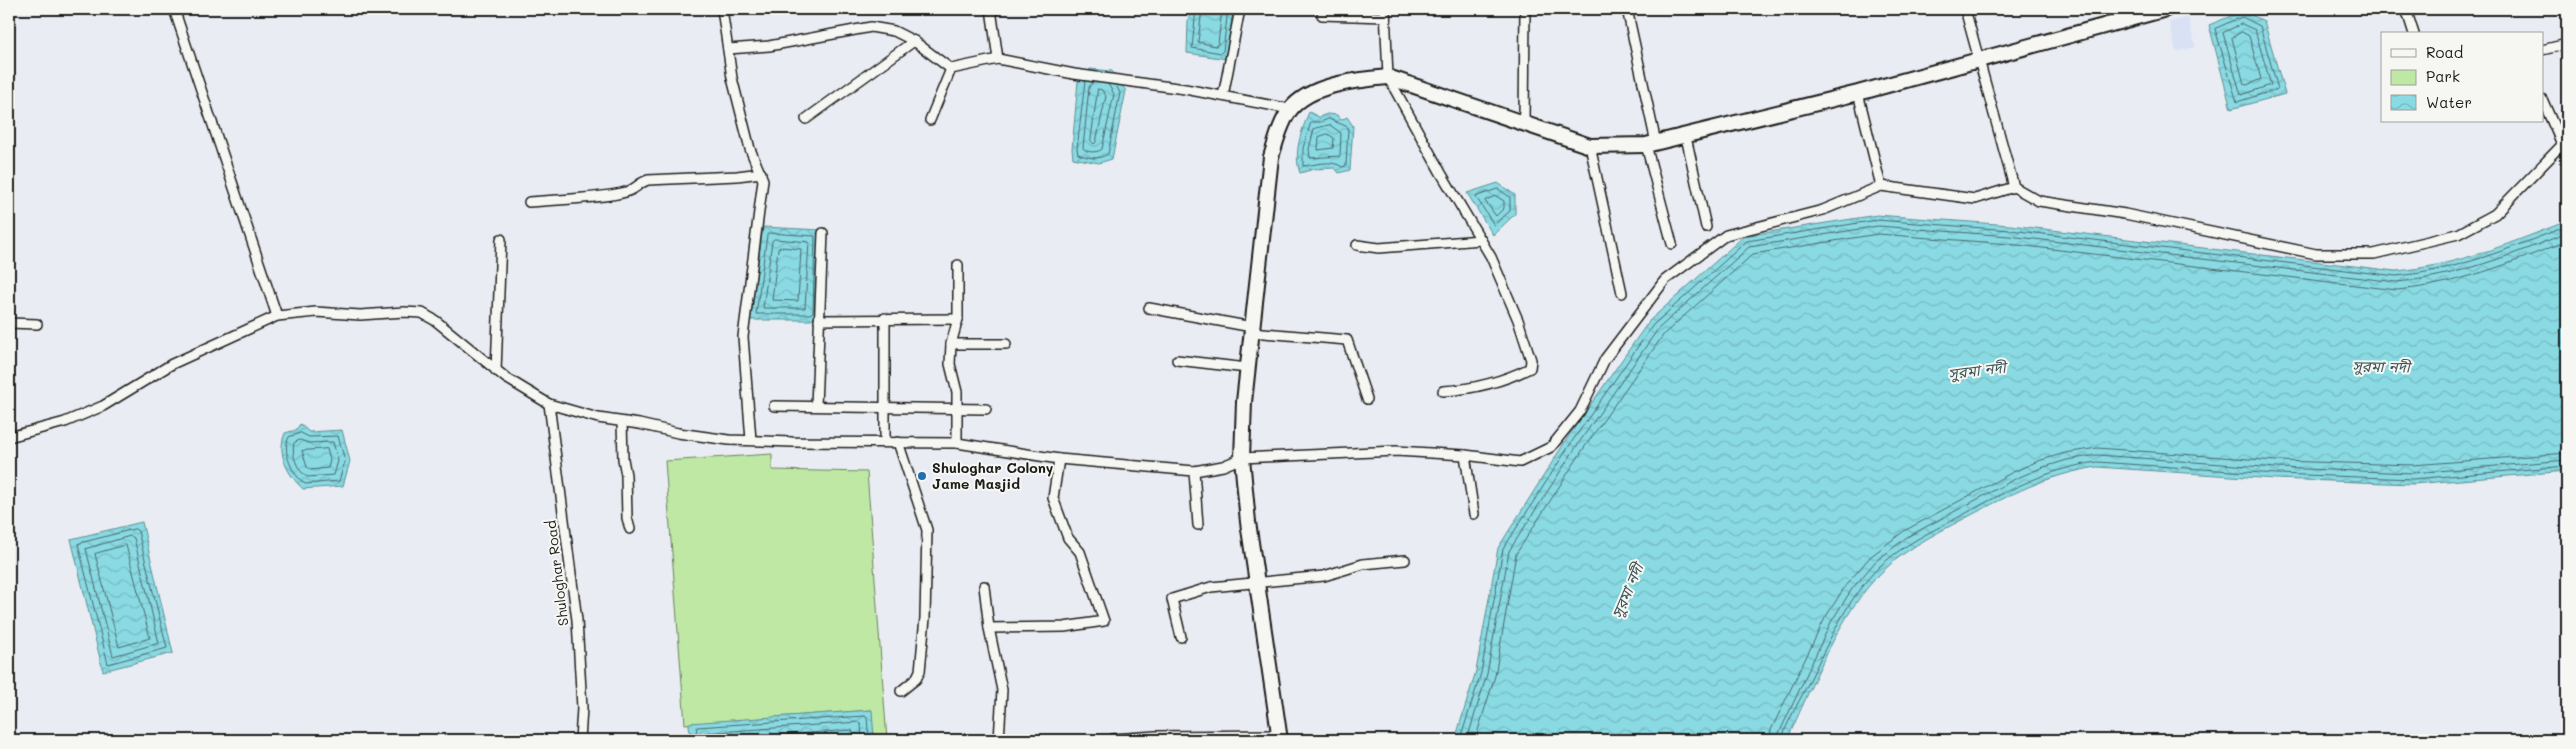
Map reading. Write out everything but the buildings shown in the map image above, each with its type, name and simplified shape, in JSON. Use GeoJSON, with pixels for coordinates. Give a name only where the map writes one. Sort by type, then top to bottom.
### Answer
{"type":"FeatureCollection","features":[{"type":"Feature","properties":{"kind":"main road"},"geometry":{"type":"LineString","coordinates":[[1280,738],[1248,522],[1242,458],[1247,368],[1271,157],[1281,127],[1290,109],[1316,91],[1356,80],[1388,77],[1590,146],[1611,147],[1651,144],[1686,137],[1858,93],[1979,58],[2166,9]]}},
{"type":"Feature","properties":{"kind":"street"},"geometry":{"type":"LineString","coordinates":[[174,9],[277,316]]}},
{"type":"Feature","properties":{"kind":"street"},"geometry":{"type":"LineString","coordinates":[[722,9],[732,78],[750,150],[763,180],[743,337],[751,440]]}},
{"type":"Feature","properties":{"kind":"street"},"geometry":{"type":"LineString","coordinates":[[991,9],[998,59]]}},
{"type":"Feature","properties":{"kind":"street"},"geometry":{"type":"LineString","coordinates":[[1223,96],[1240,9]]}},
{"type":"Feature","properties":{"kind":"street"},"geometry":{"type":"LineString","coordinates":[[1524,9],[1524,123]]}},
{"type":"Feature","properties":{"kind":"street"},"geometry":{"type":"LineString","coordinates":[[1627,9],[1651,144],[1672,244]]}},
{"type":"Feature","properties":{"kind":"street"},"geometry":{"type":"LineString","coordinates":[[1965,9],[2014,187],[2039,201],[2125,214],[2316,254],[2374,254],[2458,234],[2496,214],[2565,142],[2544,103]]}},
{"type":"Feature","properties":{"kind":"street"},"geometry":{"type":"LineString","coordinates":[[2406,9],[2413,32]]}},
{"type":"Feature","properties":{"kind":"street"},"geometry":{"type":"LineString","coordinates":[[1322,15],[1385,13],[1388,77],[1441,174],[1491,257],[1518,320],[1532,360],[1530,368],[1492,383],[1470,389],[1443,391]]}},
{"type":"Feature","properties":{"kind":"street"},"geometry":{"type":"LineString","coordinates":[[728,49],[769,46],[871,26],[894,31],[914,41],[951,69],[998,59],[1074,74],[1223,96],[1290,109]]}},
{"type":"Feature","properties":{"kind":"street"},"geometry":{"type":"LineString","coordinates":[[806,119],[914,41]]}},
{"type":"Feature","properties":{"kind":"street"},"geometry":{"type":"LineString","coordinates":[[2544,50],[2567,44]]}},
{"type":"Feature","properties":{"kind":"street"},"geometry":{"type":"LineString","coordinates":[[930,120],[951,69]]}},
{"type":"Feature","properties":{"kind":"street"},"geometry":{"type":"LineString","coordinates":[[1858,93],[1882,186]]}},
{"type":"Feature","properties":{"kind":"street"},"geometry":{"type":"LineString","coordinates":[[1686,137],[1706,227]]}},
{"type":"Feature","properties":{"kind":"street"},"geometry":{"type":"LineString","coordinates":[[1590,146],[1622,293]]}},
{"type":"Feature","properties":{"kind":"street"},"geometry":{"type":"LineString","coordinates":[[529,202],[632,190],[637,184],[648,180],[737,176],[761,173]]}},
{"type":"Feature","properties":{"kind":"street"},"geometry":{"type":"LineString","coordinates":[[9,437],[65,422],[103,406],[172,364],[277,316],[316,312],[360,316],[404,312],[422,313],[436,321],[496,371],[549,404],[598,418],[678,434],[751,440],[957,443],[1059,459],[1194,471],[1223,466],[1242,458],[1396,451],[1465,455],[1520,462],[1551,446],[1580,411],[1605,358],[1665,280],[1726,235],[1823,210],[1882,186],[1975,199],[2014,187]]}},
{"type":"Feature","properties":{"kind":"street"},"geometry":{"type":"LineString","coordinates":[[816,406],[823,233]]}},
{"type":"Feature","properties":{"kind":"street"},"geometry":{"type":"LineString","coordinates":[[496,371],[501,239]]}},
{"type":"Feature","properties":{"kind":"street"},"geometry":{"type":"LineString","coordinates":[[1357,245],[1379,248],[1481,240]]}},
{"type":"Feature","properties":{"kind":"street"},"geometry":{"type":"LineString","coordinates":[[957,443],[957,392],[950,364],[951,344],[958,319],[958,265]]}},
{"type":"Feature","properties":{"kind":"street"},"geometry":{"type":"LineString","coordinates":[[1149,308],[1252,329],[1347,340],[1367,399]]}},
{"type":"Feature","properties":{"kind":"street"},"geometry":{"type":"LineString","coordinates":[[885,318],[885,442]]}},
{"type":"Feature","properties":{"kind":"street"},"geometry":{"type":"LineString","coordinates":[[819,320],[885,318],[958,319]]}},
{"type":"Feature","properties":{"kind":"street"},"geometry":{"type":"LineString","coordinates":[[9,323],[37,324]]}},
{"type":"Feature","properties":{"kind":"street"},"geometry":{"type":"LineString","coordinates":[[951,344],[1006,344]]}},
{"type":"Feature","properties":{"kind":"street"},"geometry":{"type":"LineString","coordinates":[[1177,360],[1247,368]]}},
{"type":"Feature","properties":{"kind":"street","name":"Shuloghar Road"},"geometry":{"type":"LineString","coordinates":[[549,404],[577,620],[582,708],[580,740]]}},
{"type":"Feature","properties":{"kind":"street"},"geometry":{"type":"LineString","coordinates":[[774,406],[986,409]]}},
{"type":"Feature","properties":{"kind":"street"},"geometry":{"type":"LineString","coordinates":[[622,422],[622,459],[626,475],[627,518],[630,529]]}},
{"type":"Feature","properties":{"kind":"street"},"geometry":{"type":"LineString","coordinates":[[898,442],[927,530],[925,618],[920,671],[916,679],[901,691]]}},
{"type":"Feature","properties":{"kind":"street"},"geometry":{"type":"LineString","coordinates":[[1465,455],[1474,514]]}},
{"type":"Feature","properties":{"kind":"street"},"geometry":{"type":"LineString","coordinates":[[989,628],[1064,627],[1104,621],[1080,552],[1068,538],[1053,498],[1059,459]]}},
{"type":"Feature","properties":{"kind":"street"},"geometry":{"type":"LineString","coordinates":[[1194,471],[1198,525]]}},
{"type":"Feature","properties":{"kind":"street"},"geometry":{"type":"LineString","coordinates":[[1181,637],[1172,599],[1211,587],[1257,581],[1324,576],[1363,564],[1405,560]]}},
{"type":"Feature","properties":{"kind":"street"},"geometry":{"type":"LineString","coordinates":[[984,586],[989,628],[1002,690],[999,740]]}},
{"type":"Feature","properties":{"kind":"street"},"geometry":{"type":"LineString","coordinates":[[1113,739],[1155,736],[1280,738]]}},
{"type":"Feature","properties":{"kind":"shaded area"},"geometry":{"type":"Polygon","coordinates":[[[2188,17],[2196,47],[2176,52],[2169,22],[2188,17]]]}},
{"type":"Feature","properties":{"kind":"green space"},"geometry":{"type":"Polygon","coordinates":[[[772,454],[772,470],[867,472],[887,740],[874,740],[871,710],[685,724],[665,461],[772,454]]]}},
{"type":"Feature","properties":{"kind":"water"},"geometry":{"type":"Polygon","coordinates":[[[1191,9],[1233,9],[1227,59],[1187,53],[1188,21],[1191,9]]]}},
{"type":"Feature","properties":{"kind":"water"},"geometry":{"type":"Polygon","coordinates":[[[2243,11],[2264,21],[2285,94],[2231,109],[2209,25],[2243,11]]]}},
{"type":"Feature","properties":{"kind":"water"},"geometry":{"type":"Polygon","coordinates":[[[1090,69],[1112,71],[1126,91],[1112,159],[1099,163],[1073,158],[1072,149],[1078,81],[1090,69]]]}},
{"type":"Feature","properties":{"kind":"water"},"geometry":{"type":"Polygon","coordinates":[[[1309,112],[1319,117],[1327,114],[1337,115],[1341,120],[1347,117],[1353,126],[1350,170],[1339,173],[1335,168],[1314,169],[1300,173],[1297,158],[1298,150],[1309,112]]]}},
{"type":"Feature","properties":{"kind":"water"},"geometry":{"type":"Polygon","coordinates":[[[1498,183],[1515,195],[1515,214],[1493,235],[1467,193],[1498,183]]]}},
{"type":"Feature","properties":{"kind":"water","name":"সুরমা নদী"},"geometry":{"type":"Polygon","coordinates":[[[1877,215],[2010,225],[2396,271],[2462,259],[2567,221],[2567,471],[2413,484],[2276,479],[2097,467],[2081,470],[2035,484],[1992,504],[1916,545],[1884,570],[1868,587],[1840,628],[1817,673],[1787,740],[1455,740],[1476,671],[1498,548],[1568,437],[1649,321],[1744,236],[1877,215]]]}},
{"type":"Feature","properties":{"kind":"water"},"geometry":{"type":"Polygon","coordinates":[[[763,227],[821,230],[817,316],[811,320],[750,320],[763,227]]]}},
{"type":"Feature","properties":{"kind":"water"},"geometry":{"type":"Polygon","coordinates":[[[300,424],[309,432],[342,430],[350,461],[343,486],[303,489],[288,471],[282,449],[285,433],[296,430],[300,424]]]}},
{"type":"Feature","properties":{"kind":"water"},"geometry":{"type":"Polygon","coordinates":[[[142,522],[173,653],[103,671],[71,539],[142,522]]]}},
{"type":"Feature","properties":{"kind":"water"},"geometry":{"type":"Polygon","coordinates":[[[872,710],[874,740],[690,740],[689,723],[872,710]]]}},
{"type":"Feature","properties":{"kind":"place","name":"Shuloghar Colony Jame Masjid"},"geometry":{"type":"Point","coordinates":[922,476]}}]}
